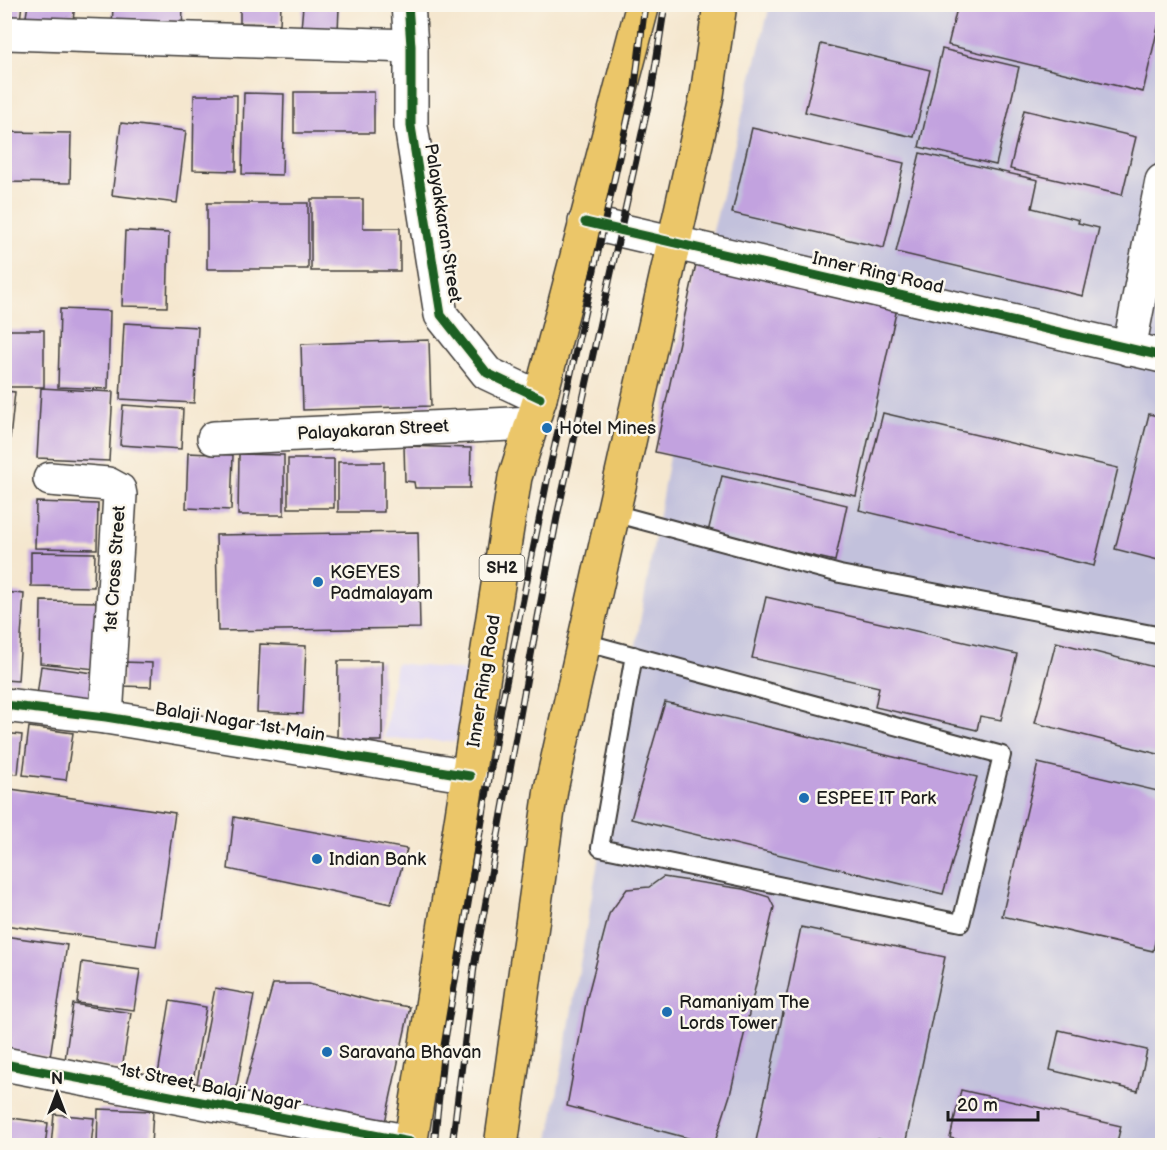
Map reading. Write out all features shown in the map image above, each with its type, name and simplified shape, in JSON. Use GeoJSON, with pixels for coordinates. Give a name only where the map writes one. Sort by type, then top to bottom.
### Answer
{"type":"FeatureCollection","features":[{"type":"Feature","properties":{"kind":"main road","name":"Inner Ring Road"},"geometry":{"type":"LineString","coordinates":[[410,1144],[470,776],[515,477],[536,410],[643,4]]}},
{"type":"Feature","properties":{"kind":"main road"},"geometry":{"type":"LineString","coordinates":[[501,1146],[551,789],[707,95],[720,4]]}},
{"type":"Feature","properties":{"kind":"street","name":"Palayakkaran Street"},"geometry":{"type":"LineString","coordinates":[[408,4],[411,46],[411,126],[441,315],[487,373],[536,410]]}},
{"type":"Feature","properties":{"kind":"street"},"geometry":{"type":"LineString","coordinates":[[7,33],[411,46]]}},
{"type":"Feature","properties":{"kind":"street"},"geometry":{"type":"LineString","coordinates":[[1129,349],[1162,181]]}},
{"type":"Feature","properties":{"kind":"street","name":"Inner Ring Road"},"geometry":{"type":"LineString","coordinates":[[585,222],[1162,356]]}},
{"type":"Feature","properties":{"kind":"street","name":"Palayakaran Street"},"geometry":{"type":"LineString","coordinates":[[214,438],[536,410]]}},
{"type":"Feature","properties":{"kind":"street","name":"1st Cross Street"},"geometry":{"type":"LineString","coordinates":[[50,479],[108,484],[119,490],[106,717]]}},
{"type":"Feature","properties":{"kind":"street","name":"Balaji Nagar 1st Main"},"geometry":{"type":"LineString","coordinates":[[4,705],[106,717],[470,776]]}},
{"type":"Feature","properties":{"kind":"street","name":"1st Street, Balaji Nagar"},"geometry":{"type":"LineString","coordinates":[[4,1064],[410,1144]]}},
{"type":"Feature","properties":{"kind":"lane"},"geometry":{"type":"LineString","coordinates":[[613,513],[840,574],[1162,636]]}},
{"type":"Feature","properties":{"kind":"lane"},"geometry":{"type":"LineString","coordinates":[[584,642],[634,655],[1002,755],[961,923],[600,848],[634,655]]}},
{"type":"Feature","properties":{"kind":"shaded area"},"geometry":{"type":"Polygon","coordinates":[[[770,5],[1162,5],[1162,1145],[548,1146],[699,286],[770,5]]]}},
{"type":"Feature","properties":{"kind":"shaded area"},"geometry":{"type":"Polygon","coordinates":[[[396,663],[468,671],[456,742],[384,738],[396,663]]]}},
{"type":"Feature","properties":{"kind":"building"},"geometry":{"type":"Polygon","coordinates":[[[4,4],[22,4],[20,20],[4,18],[4,4]]]}},
{"type":"Feature","properties":{"kind":"building"},"geometry":{"type":"Polygon","coordinates":[[[28,4],[75,4],[72,29],[25,23],[28,4]]]}},
{"type":"Feature","properties":{"kind":"building"},"geometry":{"type":"Polygon","coordinates":[[[113,4],[183,4],[182,35],[112,32],[113,4]]]}},
{"type":"Feature","properties":{"kind":"building"},"geometry":{"type":"Polygon","coordinates":[[[958,4],[1162,4],[1143,92],[948,45],[958,4]]]}},
{"type":"Feature","properties":{"kind":"building"},"geometry":{"type":"Polygon","coordinates":[[[240,5],[281,5],[280,24],[240,23],[240,5]]]}},
{"type":"Feature","properties":{"kind":"building"},"geometry":{"type":"Polygon","coordinates":[[[303,6],[339,8],[338,31],[301,29],[303,6]]]}},
{"type":"Feature","properties":{"kind":"building"},"geometry":{"type":"Polygon","coordinates":[[[821,44],[930,70],[914,137],[805,112],[821,44]]]}},
{"type":"Feature","properties":{"kind":"building"},"geometry":{"type":"Polygon","coordinates":[[[942,49],[1019,67],[996,165],[919,147],[942,49]]]}},
{"type":"Feature","properties":{"kind":"building"},"geometry":{"type":"Polygon","coordinates":[[[294,92],[374,92],[374,133],[294,133],[294,92]]]}},
{"type":"Feature","properties":{"kind":"building"},"geometry":{"type":"Polygon","coordinates":[[[244,93],[284,94],[282,175],[242,174],[244,93]]]}},
{"type":"Feature","properties":{"kind":"building"},"geometry":{"type":"Polygon","coordinates":[[[194,95],[237,95],[236,171],[193,170],[194,95]]]}},
{"type":"Feature","properties":{"kind":"building"},"geometry":{"type":"Polygon","coordinates":[[[1024,110],[1136,137],[1122,195],[1010,169],[1024,110]]]}},
{"type":"Feature","properties":{"kind":"building"},"geometry":{"type":"Polygon","coordinates":[[[121,123],[186,131],[177,203],[112,195],[121,123]]]}},
{"type":"Feature","properties":{"kind":"building"},"geometry":{"type":"Polygon","coordinates":[[[752,128],[904,163],[884,248],[732,213],[752,128]]]}},
{"type":"Feature","properties":{"kind":"building"},"geometry":{"type":"Polygon","coordinates":[[[4,132],[71,133],[70,183],[4,182],[4,132]]]}},
{"type":"Feature","properties":{"kind":"building"},"geometry":{"type":"Polygon","coordinates":[[[920,153],[1038,180],[1032,208],[1079,220],[1078,223],[1099,228],[1083,296],[896,252],[920,153]]]}},
{"type":"Feature","properties":{"kind":"building"},"geometry":{"type":"Polygon","coordinates":[[[311,199],[363,199],[363,228],[400,228],[400,271],[311,271],[311,199]]]}},
{"type":"Feature","properties":{"kind":"building"},"geometry":{"type":"Polygon","coordinates":[[[207,203],[308,203],[308,269],[207,269],[207,203]]]}},
{"type":"Feature","properties":{"kind":"building"},"geometry":{"type":"Polygon","coordinates":[[[125,231],[169,233],[167,307],[122,306],[125,231]]]}},
{"type":"Feature","properties":{"kind":"building"},"geometry":{"type":"Polygon","coordinates":[[[696,264],[897,308],[856,496],[655,452],[696,264]]]}},
{"type":"Feature","properties":{"kind":"building"},"geometry":{"type":"Polygon","coordinates":[[[60,309],[110,311],[108,389],[58,387],[60,309]]]}},
{"type":"Feature","properties":{"kind":"building"},"geometry":{"type":"Polygon","coordinates":[[[124,323],[198,327],[194,403],[120,399],[124,323]]]}},
{"type":"Feature","properties":{"kind":"building"},"geometry":{"type":"Polygon","coordinates":[[[4,330],[44,330],[44,387],[4,387],[4,330]]]}},
{"type":"Feature","properties":{"kind":"building"},"geometry":{"type":"Polygon","coordinates":[[[429,340],[431,406],[303,410],[301,344],[429,340]]]}},
{"type":"Feature","properties":{"kind":"building"},"geometry":{"type":"Polygon","coordinates":[[[41,388],[113,392],[109,461],[37,458],[41,388]]]}},
{"type":"Feature","properties":{"kind":"building"},"geometry":{"type":"Polygon","coordinates":[[[5,391],[15,392],[6,476],[5,476],[5,391]]]}},
{"type":"Feature","properties":{"kind":"building"},"geometry":{"type":"Polygon","coordinates":[[[123,405],[183,409],[181,449],[120,445],[123,405]]]}},
{"type":"Feature","properties":{"kind":"building"},"geometry":{"type":"Polygon","coordinates":[[[883,413],[1118,468],[1094,566],[859,510],[883,413]]]}},
{"type":"Feature","properties":{"kind":"building"},"geometry":{"type":"Polygon","coordinates":[[[1149,414],[1162,417],[1162,561],[1115,549],[1149,414]]]}},
{"type":"Feature","properties":{"kind":"building"},"geometry":{"type":"Polygon","coordinates":[[[404,446],[471,448],[470,488],[415,488],[414,482],[405,481],[404,446]]]}},
{"type":"Feature","properties":{"kind":"building"},"geometry":{"type":"Polygon","coordinates":[[[188,453],[233,455],[231,510],[186,508],[188,453]]]}},
{"type":"Feature","properties":{"kind":"building"},"geometry":{"type":"Polygon","coordinates":[[[239,454],[284,455],[284,515],[238,515],[239,454]]]}},
{"type":"Feature","properties":{"kind":"building"},"geometry":{"type":"Polygon","coordinates":[[[288,459],[334,459],[334,508],[288,508],[288,459]]]}},
{"type":"Feature","properties":{"kind":"building"},"geometry":{"type":"Polygon","coordinates":[[[338,462],[384,462],[384,512],[338,512],[338,462]]]}},
{"type":"Feature","properties":{"kind":"building"},"geometry":{"type":"Polygon","coordinates":[[[722,476],[847,505],[835,561],[708,532],[722,476]]]}},
{"type":"Feature","properties":{"kind":"building"},"geometry":{"type":"Polygon","coordinates":[[[36,502],[98,504],[97,549],[35,548],[36,502]]]}},
{"type":"Feature","properties":{"kind":"building","name":"KGEYES Padmalayam"},"geometry":{"type":"Polygon","coordinates":[[[418,532],[420,628],[218,631],[216,535],[418,532]]]}},
{"type":"Feature","properties":{"kind":"building"},"geometry":{"type":"Polygon","coordinates":[[[31,552],[95,553],[94,587],[31,586],[31,552]]]}},
{"type":"Feature","properties":{"kind":"building"},"geometry":{"type":"Polygon","coordinates":[[[4,592],[24,594],[18,681],[4,680],[4,592]]]}},
{"type":"Feature","properties":{"kind":"building"},"geometry":{"type":"Polygon","coordinates":[[[766,597],[1017,654],[1001,720],[980,716],[977,730],[875,707],[879,687],[752,658],[766,597]]]}},
{"type":"Feature","properties":{"kind":"building"},"geometry":{"type":"Polygon","coordinates":[[[41,601],[100,602],[95,669],[40,663],[41,601]]]}},
{"type":"Feature","properties":{"kind":"building"},"geometry":{"type":"Polygon","coordinates":[[[1056,642],[1162,669],[1162,755],[1035,723],[1056,642]]]}},
{"type":"Feature","properties":{"kind":"building"},"geometry":{"type":"Polygon","coordinates":[[[260,644],[306,646],[303,714],[257,712],[260,644]]]}},
{"type":"Feature","properties":{"kind":"building"},"geometry":{"type":"Polygon","coordinates":[[[338,661],[382,661],[382,741],[337,741],[338,661]]]}},
{"type":"Feature","properties":{"kind":"building"},"geometry":{"type":"Polygon","coordinates":[[[123,662],[152,663],[151,687],[123,686],[123,662]]]}},
{"type":"Feature","properties":{"kind":"building"},"geometry":{"type":"Polygon","coordinates":[[[41,666],[93,673],[89,702],[37,696],[41,666]]]}},
{"type":"Feature","properties":{"kind":"building","name":"ESPEE IT Park"},"geometry":{"type":"Polygon","coordinates":[[[665,702],[977,777],[943,894],[631,819],[665,702]]]}},
{"type":"Feature","properties":{"kind":"building"},"geometry":{"type":"Polygon","coordinates":[[[29,727],[73,733],[66,780],[23,775],[29,727]]]}},
{"type":"Feature","properties":{"kind":"building"},"geometry":{"type":"Polygon","coordinates":[[[4,733],[22,735],[18,774],[4,773],[4,733]]]}},
{"type":"Feature","properties":{"kind":"building"},"geometry":{"type":"Polygon","coordinates":[[[1038,763],[1162,792],[1162,911],[1153,951],[1002,916],[1038,763]]]}},
{"type":"Feature","properties":{"kind":"building"},"geometry":{"type":"Polygon","coordinates":[[[4,788],[175,813],[156,946],[4,925],[4,788]]]}},
{"type":"Feature","properties":{"kind":"building","name":"Indian Bank"},"geometry":{"type":"Polygon","coordinates":[[[234,817],[407,849],[391,904],[228,869],[234,817]]]}},
{"type":"Feature","properties":{"kind":"building","name":"Ramaniyam The Lords Tower"},"geometry":{"type":"Polygon","coordinates":[[[663,877],[743,889],[769,897],[774,907],[730,1095],[714,1145],[567,1106],[587,998],[609,914],[627,889],[649,887],[663,877]]]}},
{"type":"Feature","properties":{"kind":"building"},"geometry":{"type":"Polygon","coordinates":[[[801,927],[945,957],[905,1145],[878,1139],[877,1146],[755,1146],[801,927]]]}},
{"type":"Feature","properties":{"kind":"building"},"geometry":{"type":"Polygon","coordinates":[[[4,936],[67,945],[50,1057],[4,1050],[4,936]]]}},
{"type":"Feature","properties":{"kind":"building"},"geometry":{"type":"Polygon","coordinates":[[[82,962],[140,970],[134,1010],[77,1003],[82,962]]]}},
{"type":"Feature","properties":{"kind":"building","name":"Saravana Bhavan"},"geometry":{"type":"Polygon","coordinates":[[[273,984],[309,984],[373,1001],[410,1007],[384,1127],[242,1098],[273,984]]]}},
{"type":"Feature","properties":{"kind":"building"},"geometry":{"type":"Polygon","coordinates":[[[215,988],[254,995],[235,1095],[196,1088],[215,988]]]}},
{"type":"Feature","properties":{"kind":"building"},"geometry":{"type":"Polygon","coordinates":[[[170,1001],[206,1007],[192,1087],[157,1081],[170,1001]]]}},
{"type":"Feature","properties":{"kind":"building"},"geometry":{"type":"Polygon","coordinates":[[[73,1004],[131,1013],[122,1069],[65,1060],[73,1004]]]}},
{"type":"Feature","properties":{"kind":"building"},"geometry":{"type":"Polygon","coordinates":[[[1059,1030],[1147,1050],[1138,1091],[1050,1070],[1059,1030]]]}},
{"type":"Feature","properties":{"kind":"building"},"geometry":{"type":"Polygon","coordinates":[[[961,1090],[1121,1126],[1116,1146],[984,1146],[950,1138],[961,1090]]]}},
{"type":"Feature","properties":{"kind":"building"},"geometry":{"type":"Polygon","coordinates":[[[98,1109],[153,1111],[151,1146],[97,1146],[98,1109]]]}},
{"type":"Feature","properties":{"kind":"building"},"geometry":{"type":"Polygon","coordinates":[[[54,1114],[94,1118],[91,1146],[51,1146],[54,1114]]]}},
{"type":"Feature","properties":{"kind":"building"},"geometry":{"type":"Polygon","coordinates":[[[4,1117],[48,1123],[45,1146],[4,1146],[4,1117]]]}},
{"type":"Feature","properties":{"kind":"railway"},"geometry":{"type":"LineString","coordinates":[[434,1146],[444,1046],[501,708],[548,476],[635,86],[645,4]]}},
{"type":"Feature","properties":{"kind":"railway"},"geometry":{"type":"LineString","coordinates":[[452,1146],[474,967],[535,633],[558,512],[652,88],[665,4]]}},
{"type":"Feature","properties":{"kind":"cycle path"},"geometry":{"type":"LineString","coordinates":[[408,4],[411,46],[411,126],[441,315],[487,373],[540,398]]}},
{"type":"Feature","properties":{"kind":"cycle path"},"geometry":{"type":"LineString","coordinates":[[585,222],[1162,356]]}},
{"type":"Feature","properties":{"kind":"cycle path"},"geometry":{"type":"LineString","coordinates":[[4,705],[106,717],[470,776]]}},
{"type":"Feature","properties":{"kind":"cycle path"},"geometry":{"type":"LineString","coordinates":[[4,1064],[410,1142]]}},
{"type":"Feature","properties":{"kind":"place","name":"Hotel Mines"},"geometry":{"type":"Point","coordinates":[547,428]}},
{"type":"Feature","properties":{"kind":"place","name":"KGEYES Padmalayam"},"geometry":{"type":"Point","coordinates":[318,582]}},
{"type":"Feature","properties":{"kind":"place","name":"ESPEE IT Park"},"geometry":{"type":"Point","coordinates":[804,798]}},
{"type":"Feature","properties":{"kind":"place","name":"Indian Bank"},"geometry":{"type":"Point","coordinates":[317,859]}},
{"type":"Feature","properties":{"kind":"place","name":"Ramaniyam The Lords Tower"},"geometry":{"type":"Point","coordinates":[667,1012]}},
{"type":"Feature","properties":{"kind":"place","name":"Saravana Bhavan"},"geometry":{"type":"Point","coordinates":[327,1052]}}]}
